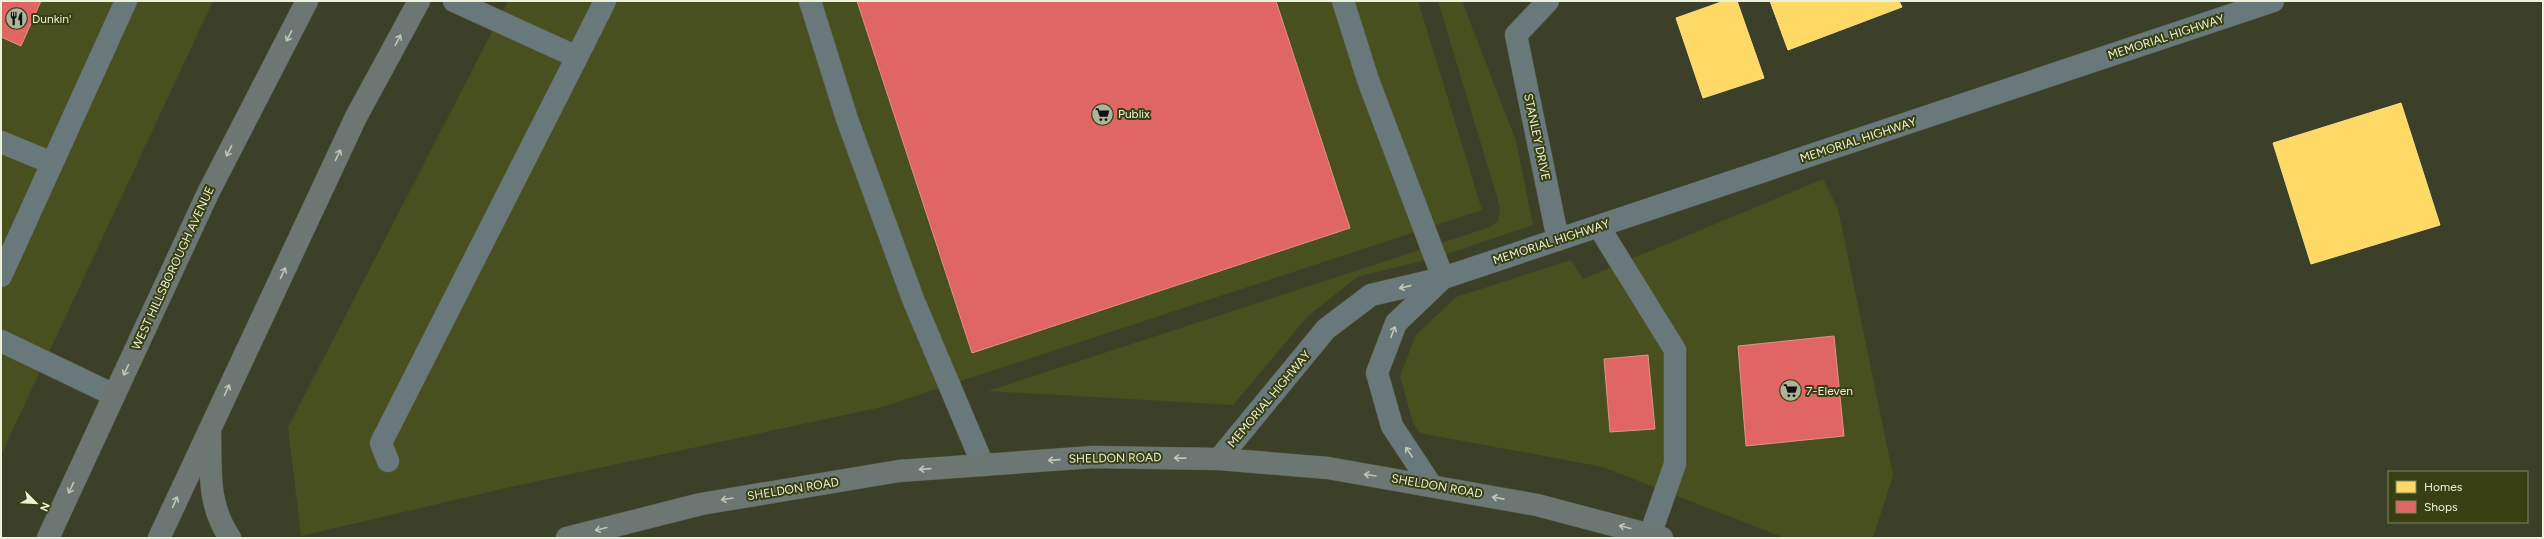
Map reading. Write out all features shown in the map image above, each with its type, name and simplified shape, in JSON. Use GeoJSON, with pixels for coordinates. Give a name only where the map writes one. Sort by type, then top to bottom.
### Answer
{"type":"FeatureCollection","features":[{"type":"Feature","properties":{"kind":"main road","name":"WEST HILLSBOROUGH AVENUE"},"geometry":{"type":"LineString","coordinates":[[48,538],[208,193],[307,1]]}},
{"type":"Feature","properties":{"kind":"main road"},"geometry":{"type":"LineString","coordinates":[[159,538],[210,425],[356,117],[419,1]]}},
{"type":"Feature","properties":{"kind":"main road"},"geometry":{"type":"LineString","coordinates":[[210,425],[211,496],[221,525],[230,538]]}},
{"type":"Feature","properties":{"kind":"main road","name":"SHELDON ROAD"},"geometry":{"type":"LineString","coordinates":[[567,538],[701,504],[899,471],[1093,457],[1219,459],[1328,468],[1538,505],[1654,537]]}},
{"type":"Feature","properties":{"kind":"street"},"geometry":{"type":"LineString","coordinates":[[1,276],[126,1]]}},
{"type":"Feature","properties":{"kind":"street"},"geometry":{"type":"LineString","coordinates":[[454,1],[577,57]]}},
{"type":"Feature","properties":{"kind":"street"},"geometry":{"type":"LineString","coordinates":[[388,461],[381,443],[605,1]]}},
{"type":"Feature","properties":{"kind":"street"},"geometry":{"type":"LineString","coordinates":[[810,1],[847,119],[913,299],[983,465]]}},
{"type":"Feature","properties":{"kind":"street"},"geometry":{"type":"LineString","coordinates":[[1343,1],[1368,80],[1443,278]]}},
{"type":"Feature","properties":{"kind":"street","name":"STANLEY DRIVE"},"geometry":{"type":"LineString","coordinates":[[1548,1],[1516,35],[1558,240]]}},
{"type":"Feature","properties":{"kind":"street","name":"MEMORIAL HIGHWAY"},"geometry":{"type":"LineString","coordinates":[[1219,459],[1326,329],[1370,295],[1443,278],[2273,1]]}},
{"type":"Feature","properties":{"kind":"street"},"geometry":{"type":"LineString","coordinates":[[1,142],[52,164]]}},
{"type":"Feature","properties":{"kind":"street"},"geometry":{"type":"LineString","coordinates":[[1599,227],[1675,350],[1675,464],[1654,537]]}},
{"type":"Feature","properties":{"kind":"street","name":"MEMORIAL HIGHWAY"},"geometry":{"type":"LineString","coordinates":[[1431,485],[1392,426],[1377,373],[1396,323],[1443,278]]}},
{"type":"Feature","properties":{"kind":"street"},"geometry":{"type":"LineString","coordinates":[[1,341],[114,395]]}},
{"type":"Feature","properties":{"kind":"shaded area"},"geometry":{"type":"Polygon","coordinates":[[[1,1],[213,1],[1,455],[1,1]]]}},
{"type":"Feature","properties":{"kind":"shaded area"},"geometry":{"type":"Polygon","coordinates":[[[508,1],[1418,1],[1482,210],[882,407],[506,488],[301,536],[288,427],[508,1]]]}},
{"type":"Feature","properties":{"kind":"shaded area"},"geometry":{"type":"Polygon","coordinates":[[[1438,1],[1462,1],[1516,141],[1533,225],[1447,254],[1441,249],[1430,259],[1356,278],[1308,316],[1233,405],[988,391],[1490,227],[1498,221],[1500,207],[1438,1]]]}},
{"type":"Feature","properties":{"kind":"shaded area"},"geometry":{"type":"Polygon","coordinates":[[[1823,179],[1838,209],[1893,475],[1873,538],[1785,538],[1603,467],[1420,433],[1413,423],[1400,376],[1416,335],[1456,297],[1571,260],[1583,279],[1823,179]]]}},
{"type":"Feature","properties":{"kind":"building: Homes"},"geometry":{"type":"Polygon","coordinates":[[[1724,1],[1737,1],[1764,78],[1703,98],[1676,18],[1724,1]]]}},
{"type":"Feature","properties":{"kind":"building: Homes"},"geometry":{"type":"Polygon","coordinates":[[[1770,1],[1899,1],[1902,7],[1788,50],[1770,1]]]}},
{"type":"Feature","properties":{"kind":"building: Homes"},"geometry":{"type":"Polygon","coordinates":[[[2401,103],[2440,225],[2311,264],[2273,143],[2401,103]]]}},
{"type":"Feature","properties":{"kind":"building: Shops","name":"Dunkin'"},"geometry":{"type":"Polygon","coordinates":[[[1,1],[41,1],[21,46],[1,37],[1,1]]]}},
{"type":"Feature","properties":{"kind":"building: Shops","name":"Publix"},"geometry":{"type":"Polygon","coordinates":[[[857,1],[1276,1],[1350,228],[972,353],[857,1]]]}},
{"type":"Feature","properties":{"kind":"building: Shops","name":"7-Eleven"},"geometry":{"type":"Polygon","coordinates":[[[1834,336],[1844,436],[1746,446],[1738,346],[1834,336]]]}},
{"type":"Feature","properties":{"kind":"building: Shops"},"geometry":{"type":"Polygon","coordinates":[[[1648,355],[1655,429],[1610,432],[1604,359],[1648,355]]]}},
{"type":"Feature","properties":{"kind":"place","name":"Dunkin'"},"geometry":{"type":"Point","coordinates":[17,19]}},
{"type":"Feature","properties":{"kind":"place","name":"Publix"},"geometry":{"type":"Point","coordinates":[1103,114]}},
{"type":"Feature","properties":{"kind":"place","name":"7-Eleven"},"geometry":{"type":"Point","coordinates":[1790,391]}}]}
